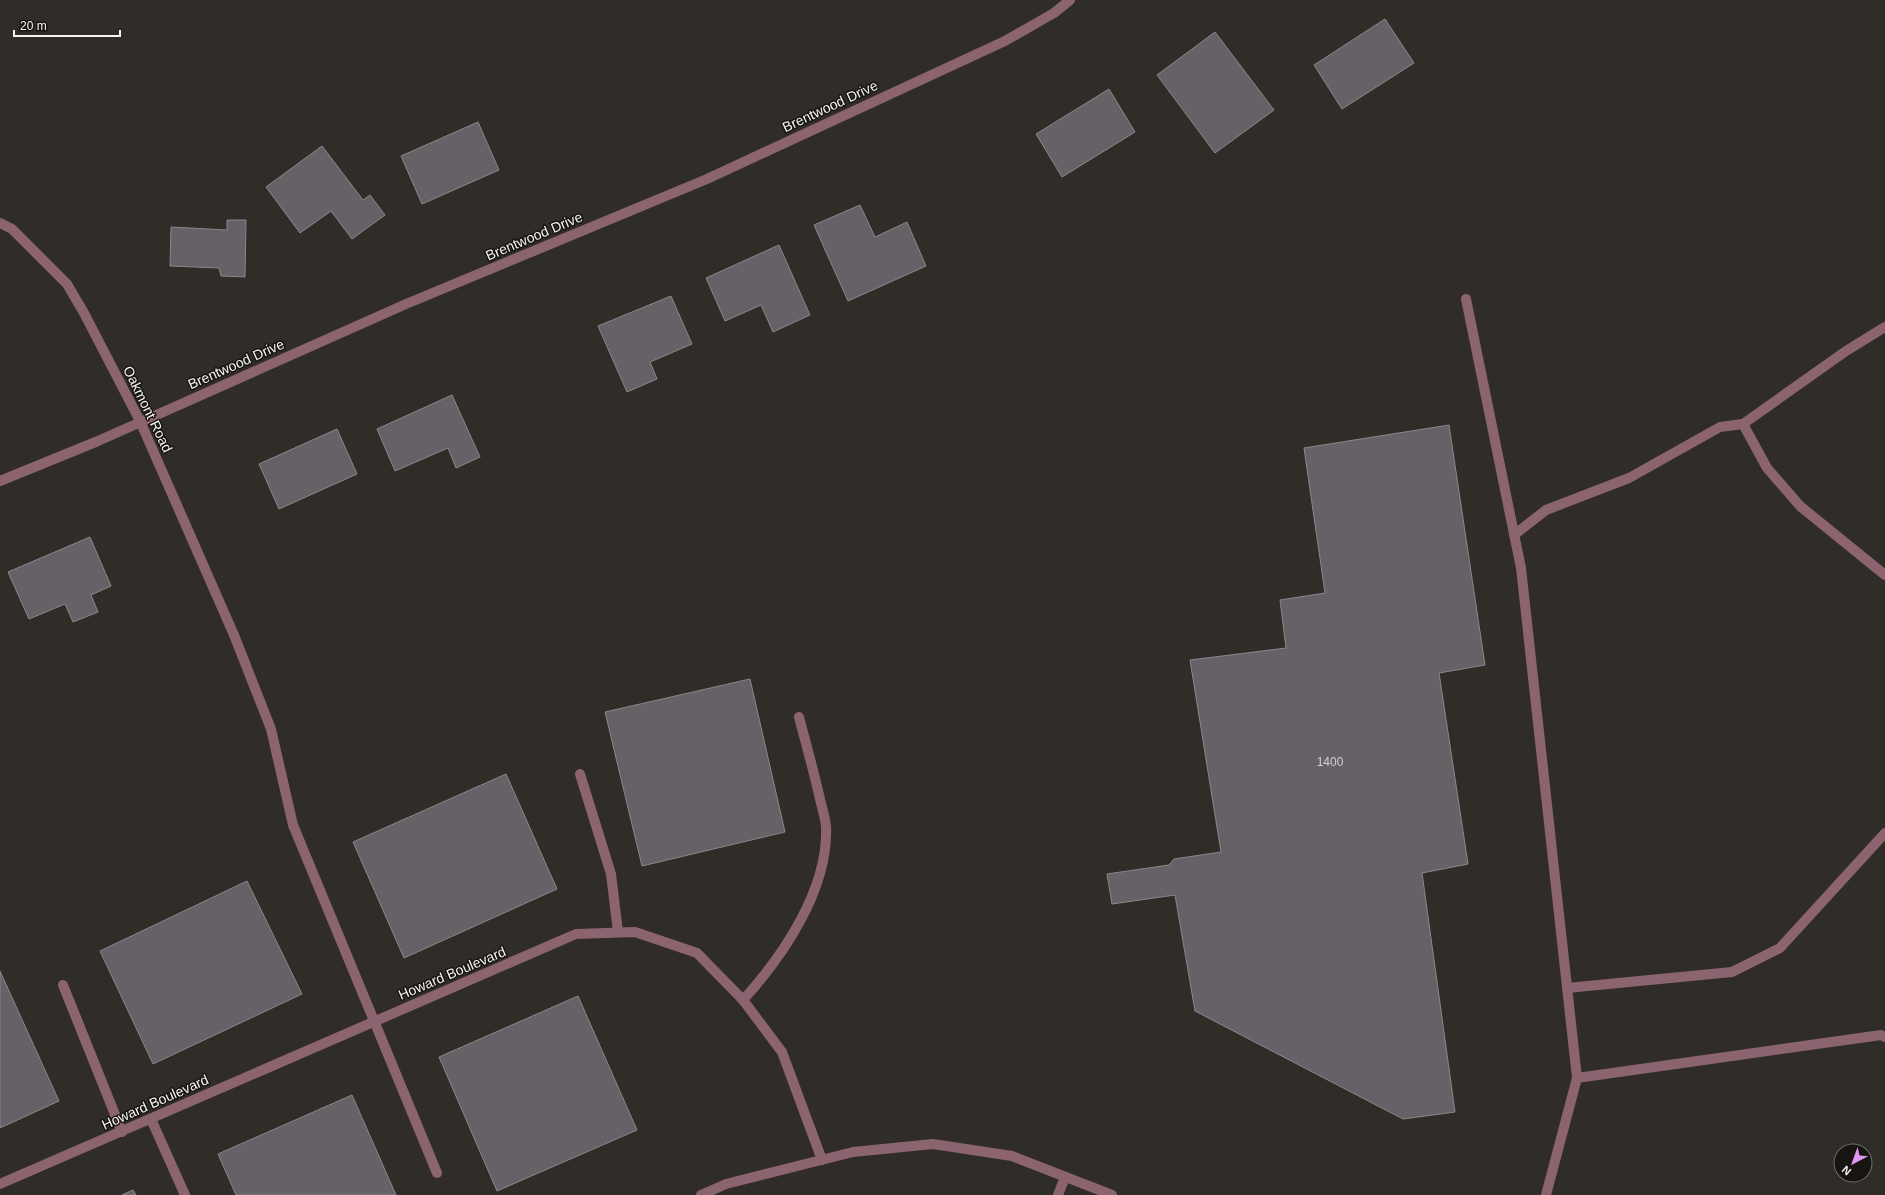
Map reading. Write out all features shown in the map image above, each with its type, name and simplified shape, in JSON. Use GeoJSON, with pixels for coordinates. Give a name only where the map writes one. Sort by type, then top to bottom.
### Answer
{"type":"FeatureCollection","features":[{"type":"Feature","properties":{"kind":"street","name":"Brentwood Drive"},"geometry":{"type":"LineString","coordinates":[[0,481],[98,441],[140,421],[406,304],[714,175],[1005,41],[1054,13],[1070,0]]}},
{"type":"Feature","properties":{"kind":"street","name":"Oakmont Road"},"geometry":{"type":"LineString","coordinates":[[0,223],[12,229],[67,284],[84,313],[140,421],[234,635],[271,729],[293,825],[437,1173]]}},
{"type":"Feature","properties":{"kind":"street"},"geometry":{"type":"LineString","coordinates":[[1466,299],[1521,568],[1577,1078],[1546,1195]]}},
{"type":"Feature","properties":{"kind":"street"},"geometry":{"type":"LineString","coordinates":[[1514,535],[1546,510],[1629,478],[1720,428],[1743,424],[1846,351],[1885,327]]}},
{"type":"Feature","properties":{"kind":"street"},"geometry":{"type":"LineString","coordinates":[[1743,424],[1767,468],[1800,506],[1885,575]]}},
{"type":"Feature","properties":{"kind":"street"},"geometry":{"type":"LineString","coordinates":[[743,1000],[765,976],[792,934],[810,898],[820,873],[825,851],[826,825],[799,717]]}},
{"type":"Feature","properties":{"kind":"street"},"geometry":{"type":"LineString","coordinates":[[580,774],[611,874],[618,932]]}},
{"type":"Feature","properties":{"kind":"street"},"geometry":{"type":"LineString","coordinates":[[1567,988],[1732,972],[1780,948],[1885,833]]}},
{"type":"Feature","properties":{"kind":"street","name":"Howard Boulevard"},"geometry":{"type":"LineString","coordinates":[[0,1184],[576,934],[618,932],[635,932],[696,953],[743,1000],[782,1052],[822,1160]]}},
{"type":"Feature","properties":{"kind":"street"},"geometry":{"type":"LineString","coordinates":[[63,985],[122,1132]]}},
{"type":"Feature","properties":{"kind":"street"},"geometry":{"type":"LineString","coordinates":[[1577,1078],[1881,1035],[1885,1037]]}},
{"type":"Feature","properties":{"kind":"street"},"geometry":{"type":"LineString","coordinates":[[151,1119],[185,1195]]}},
{"type":"Feature","properties":{"kind":"street"},"geometry":{"type":"LineString","coordinates":[[701,1195],[726,1184],[853,1152],[933,1144],[1012,1156],[1112,1195]]}},
{"type":"Feature","properties":{"kind":"street"},"geometry":{"type":"LineString","coordinates":[[1058,1195],[1065,1177]]}},
{"type":"Feature","properties":{"kind":"building"},"geometry":{"type":"Polygon","coordinates":[[[1385,19],[1414,63],[1342,109],[1314,65],[1385,19]]]}},
{"type":"Feature","properties":{"kind":"building"},"geometry":{"type":"Polygon","coordinates":[[[1215,32],[1274,110],[1215,153],[1157,75],[1215,32]]]}},
{"type":"Feature","properties":{"kind":"building"},"geometry":{"type":"Polygon","coordinates":[[[1109,89],[1135,132],[1062,177],[1036,134],[1109,89]]]}},
{"type":"Feature","properties":{"kind":"building"},"geometry":{"type":"Polygon","coordinates":[[[478,122],[499,170],[422,204],[401,156],[478,122]]]}},
{"type":"Feature","properties":{"kind":"building"},"geometry":{"type":"Polygon","coordinates":[[[322,146],[363,200],[370,195],[385,215],[352,239],[331,211],[300,233],[266,187],[322,146]]]}},
{"type":"Feature","properties":{"kind":"building"},"geometry":{"type":"Polygon","coordinates":[[[860,205],[875,237],[907,222],[926,266],[848,301],[814,225],[860,205]]]}},
{"type":"Feature","properties":{"kind":"building"},"geometry":{"type":"Polygon","coordinates":[[[227,220],[246,220],[245,277],[221,276],[219,268],[170,266],[171,227],[227,230],[227,220]]]}},
{"type":"Feature","properties":{"kind":"building"},"geometry":{"type":"Polygon","coordinates":[[[779,245],[810,315],[773,332],[761,305],[725,321],[706,278],[779,245]]]}},
{"type":"Feature","properties":{"kind":"building"},"geometry":{"type":"Polygon","coordinates":[[[671,296],[692,344],[650,362],[657,379],[627,392],[598,326],[671,296]]]}},
{"type":"Feature","properties":{"kind":"building"},"geometry":{"type":"Polygon","coordinates":[[[452,395],[480,457],[456,468],[448,448],[395,471],[377,429],[452,395]]]}},
{"type":"Feature","properties":{"kind":"building"},"geometry":{"type":"Polygon","coordinates":[[[1449,425],[1485,665],[1439,673],[1468,864],[1422,873],[1455,1112],[1403,1119],[1195,1011],[1175,895],[1112,904],[1107,874],[1169,865],[1174,859],[1221,852],[1190,660],[1286,648],[1280,600],[1325,593],[1304,448],[1449,425]]]}},
{"type":"Feature","properties":{"kind":"building"},"geometry":{"type":"Polygon","coordinates":[[[337,429],[357,474],[279,509],[259,464],[337,429]]]}},
{"type":"Feature","properties":{"kind":"building"},"geometry":{"type":"Polygon","coordinates":[[[90,537],[111,586],[91,595],[98,612],[73,622],[65,604],[29,619],[8,572],[90,537]]]}},
{"type":"Feature","properties":{"kind":"building"},"geometry":{"type":"Polygon","coordinates":[[[750,679],[785,832],[642,866],[605,712],[750,679]]]}},
{"type":"Feature","properties":{"kind":"building"},"geometry":{"type":"Polygon","coordinates":[[[506,774],[557,889],[404,958],[353,842],[506,774]]]}},
{"type":"Feature","properties":{"kind":"building"},"geometry":{"type":"Polygon","coordinates":[[[247,881],[302,994],[153,1064],[100,951],[247,881]]]}},
{"type":"Feature","properties":{"kind":"building"},"geometry":{"type":"Polygon","coordinates":[[[0,971],[59,1101],[0,1128],[0,971]]]}},
{"type":"Feature","properties":{"kind":"building"},"geometry":{"type":"Polygon","coordinates":[[[578,996],[637,1130],[497,1191],[439,1057],[578,996]]]}},
{"type":"Feature","properties":{"kind":"building"},"geometry":{"type":"Polygon","coordinates":[[[352,1095],[396,1195],[236,1195],[218,1154],[352,1095]]]}},
{"type":"Feature","properties":{"kind":"building"},"geometry":{"type":"Polygon","coordinates":[[[133,1190],[136,1195],[122,1195],[133,1190]]]}}]}
